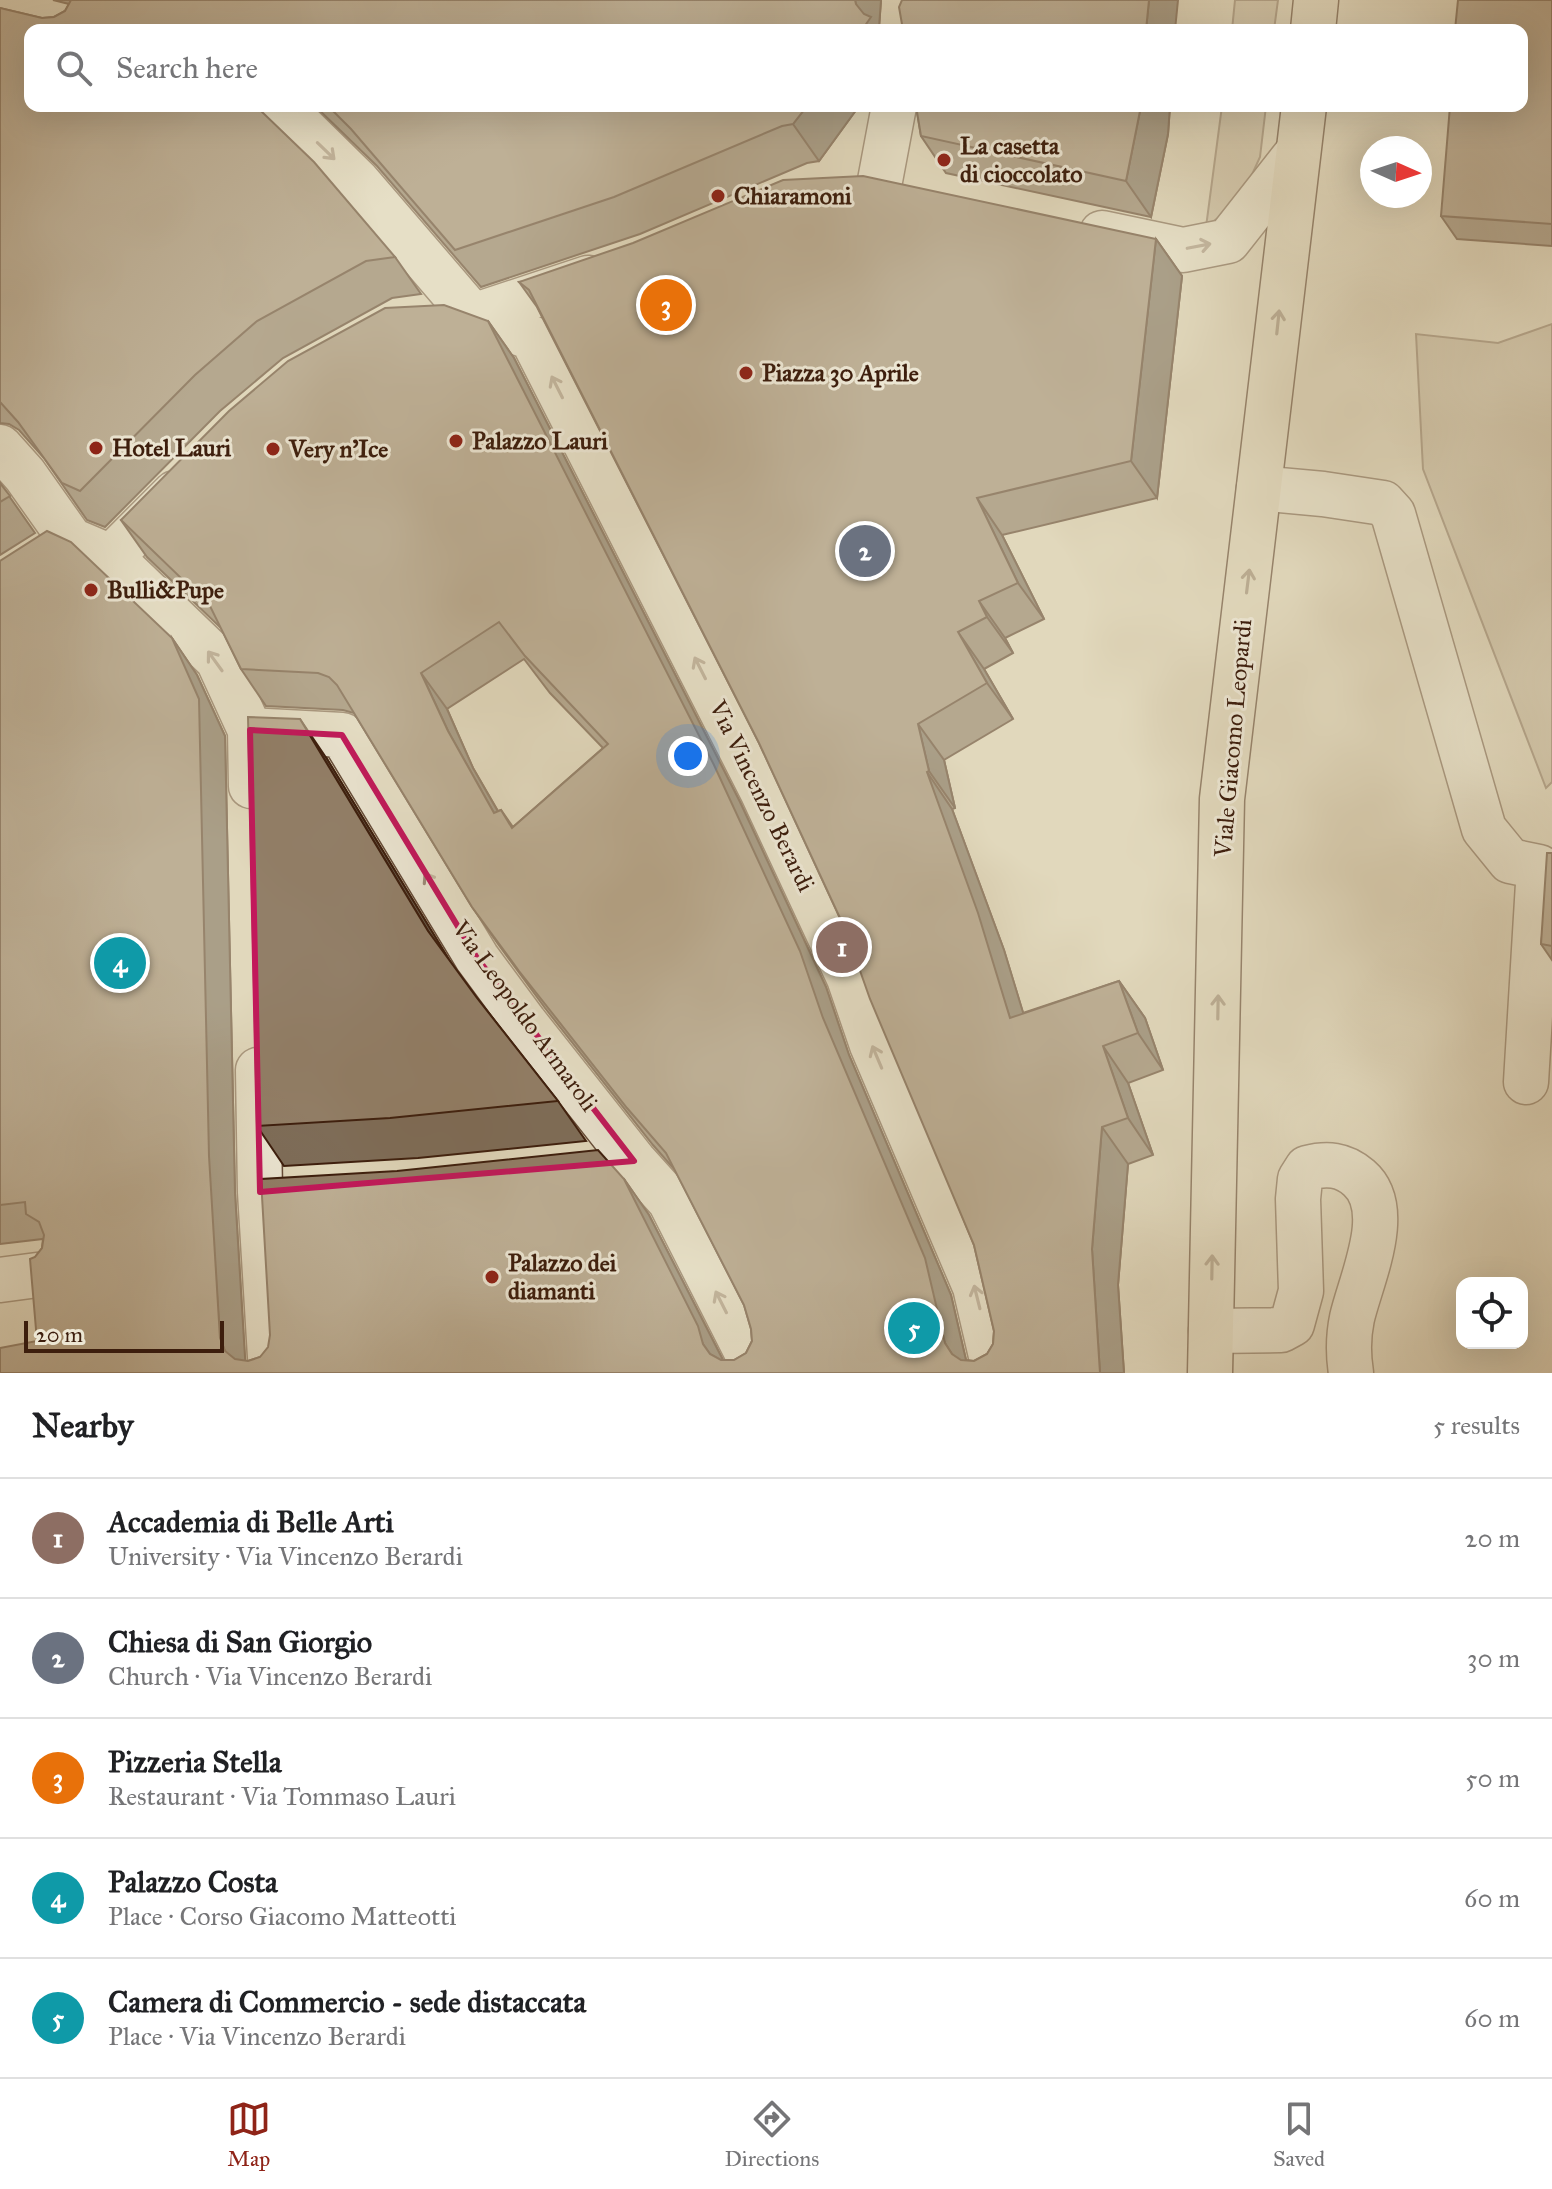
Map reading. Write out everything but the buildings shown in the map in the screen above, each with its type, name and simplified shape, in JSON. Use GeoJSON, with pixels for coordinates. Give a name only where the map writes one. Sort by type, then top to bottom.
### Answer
{"type":"FeatureCollection","features":[{"type":"Feature","properties":{"kind":"main road"},"geometry":{"type":"LineString","coordinates":[[1314,24],[1316,0]]}},
{"type":"Feature","properties":{"kind":"main road","name":"Viale Giacomo Leopardi"},"geometry":{"type":"LineString","coordinates":[[1210,1352],[1222,799],[1303,112]]}},
{"type":"Feature","properties":{"kind":"street"},"geometry":{"type":"LineString","coordinates":[[275,112],[300,125],[358,182],[473,316]]}},
{"type":"Feature","properties":{"kind":"street"},"geometry":{"type":"LineString","coordinates":[[833,186],[899,189],[894,112]]}},
{"type":"Feature","properties":{"kind":"street"},"geometry":{"type":"LineString","coordinates":[[1068,226],[1183,250],[1228,241],[1298,152]]}},
{"type":"Feature","properties":{"kind":"street"},"geometry":{"type":"LineString","coordinates":[[418,319],[473,316],[619,267]]}},
{"type":"Feature","properties":{"kind":"street","name":"Via Vincenzo Berardi"},"geometry":{"type":"LineString","coordinates":[[473,316],[532,338],[762,791],[849,978],[872,1045],[975,1287],[995,1373]]}},
{"type":"Feature","properties":{"kind":"street"},"geometry":{"type":"LineString","coordinates":[[0,447],[25,475],[53,551],[111,557],[218,660],[250,730],[252,826]]}},
{"type":"Feature","properties":{"kind":"street"},"geometry":{"type":"LineString","coordinates":[[111,557],[206,461]]}},
{"type":"Feature","properties":{"kind":"street"},"geometry":{"type":"LineString","coordinates":[[1259,488],[1383,503],[1393,514],[1484,829],[1510,861],[1545,862],[1526,1082]]}},
{"type":"Feature","properties":{"kind":"street","name":"Via Leopoldo Armaroli"},"geometry":{"type":"LineString","coordinates":[[250,730],[342,735],[477,958],[634,1161],[670,1201],[747,1353],[753,1373]]}},
{"type":"Feature","properties":{"kind":"street"},"geometry":{"type":"LineString","coordinates":[[257,1033],[276,1191],[271,1373]]}},
{"type":"Feature","properties":{"kind":"street"},"geometry":{"type":"LineString","coordinates":[[588,1166],[634,1161]]}},
{"type":"Feature","properties":{"kind":"street"},"geometry":{"type":"LineString","coordinates":[[1210,1352],[1292,1324],[1301,1291],[1300,1179],[1307,1168],[1322,1164],[1339,1165],[1365,1184],[1373,1202],[1375,1235],[1352,1320],[1348,1354],[1351,1373]]}},
{"type":"Feature","properties":{"kind":"street"},"geometry":{"type":"LineString","coordinates":[[0,1280],[45,1274]]}},
{"type":"Feature","properties":{"kind":"highlighted area"},"geometry":{"type":"Polygon","coordinates":[[[250,730],[342,735],[477,958],[634,1161],[260,1192],[250,730]]]}},
{"type":"Feature","properties":{"kind":"shaded area"},"geometry":{"type":"Polygon","coordinates":[[[1235,0],[1278,0],[1275,24],[1233,24],[1235,0]]]}},
{"type":"Feature","properties":{"kind":"shaded area"},"geometry":{"type":"Polygon","coordinates":[[[1221,112],[1265,112],[1260,157],[1240,201],[1206,227],[1221,112]]]}},
{"type":"Feature","properties":{"kind":"shaded area"},"geometry":{"type":"Polygon","coordinates":[[[1552,324],[1552,782],[1546,788],[1423,469],[1416,334],[1498,343],[1552,324]]]}},
{"type":"Feature","properties":{"kind":"place","name":"La casetta di cioccolato"},"geometry":{"type":"Point","coordinates":[944,160]}},
{"type":"Feature","properties":{"kind":"place","name":"Chiaramoni"},"geometry":{"type":"Point","coordinates":[718,196]}},
{"type":"Feature","properties":{"kind":"place","name":"Pizzeria Stella"},"geometry":{"type":"Point","coordinates":[666,305]}},
{"type":"Feature","properties":{"kind":"place","name":"Piazza 30 Aprile"},"geometry":{"type":"Point","coordinates":[746,373]}},
{"type":"Feature","properties":{"kind":"place","name":"Palazzo Lauri"},"geometry":{"type":"Point","coordinates":[456,441]}},
{"type":"Feature","properties":{"kind":"place","name":"Hotel Lauri"},"geometry":{"type":"Point","coordinates":[96,448]}},
{"type":"Feature","properties":{"kind":"place","name":"Very n'Ice"},"geometry":{"type":"Point","coordinates":[273,449]}},
{"type":"Feature","properties":{"kind":"place","name":"Chiesa di San Giorgio"},"geometry":{"type":"Point","coordinates":[865,551]}},
{"type":"Feature","properties":{"kind":"place","name":"Bulli&Pupe"},"geometry":{"type":"Point","coordinates":[91,590]}},
{"type":"Feature","properties":{"kind":"place","name":"Accademia di Belle Arti"},"geometry":{"type":"Point","coordinates":[842,947]}},
{"type":"Feature","properties":{"kind":"place","name":"Palazzo Costa"},"geometry":{"type":"Point","coordinates":[120,963]}},
{"type":"Feature","properties":{"kind":"place","name":"Palazzo dei diamanti"},"geometry":{"type":"Point","coordinates":[492,1277]}},
{"type":"Feature","properties":{"kind":"place","name":"Camera di Commercio - sede distaccata"},"geometry":{"type":"Point","coordinates":[914,1328]}}]}
